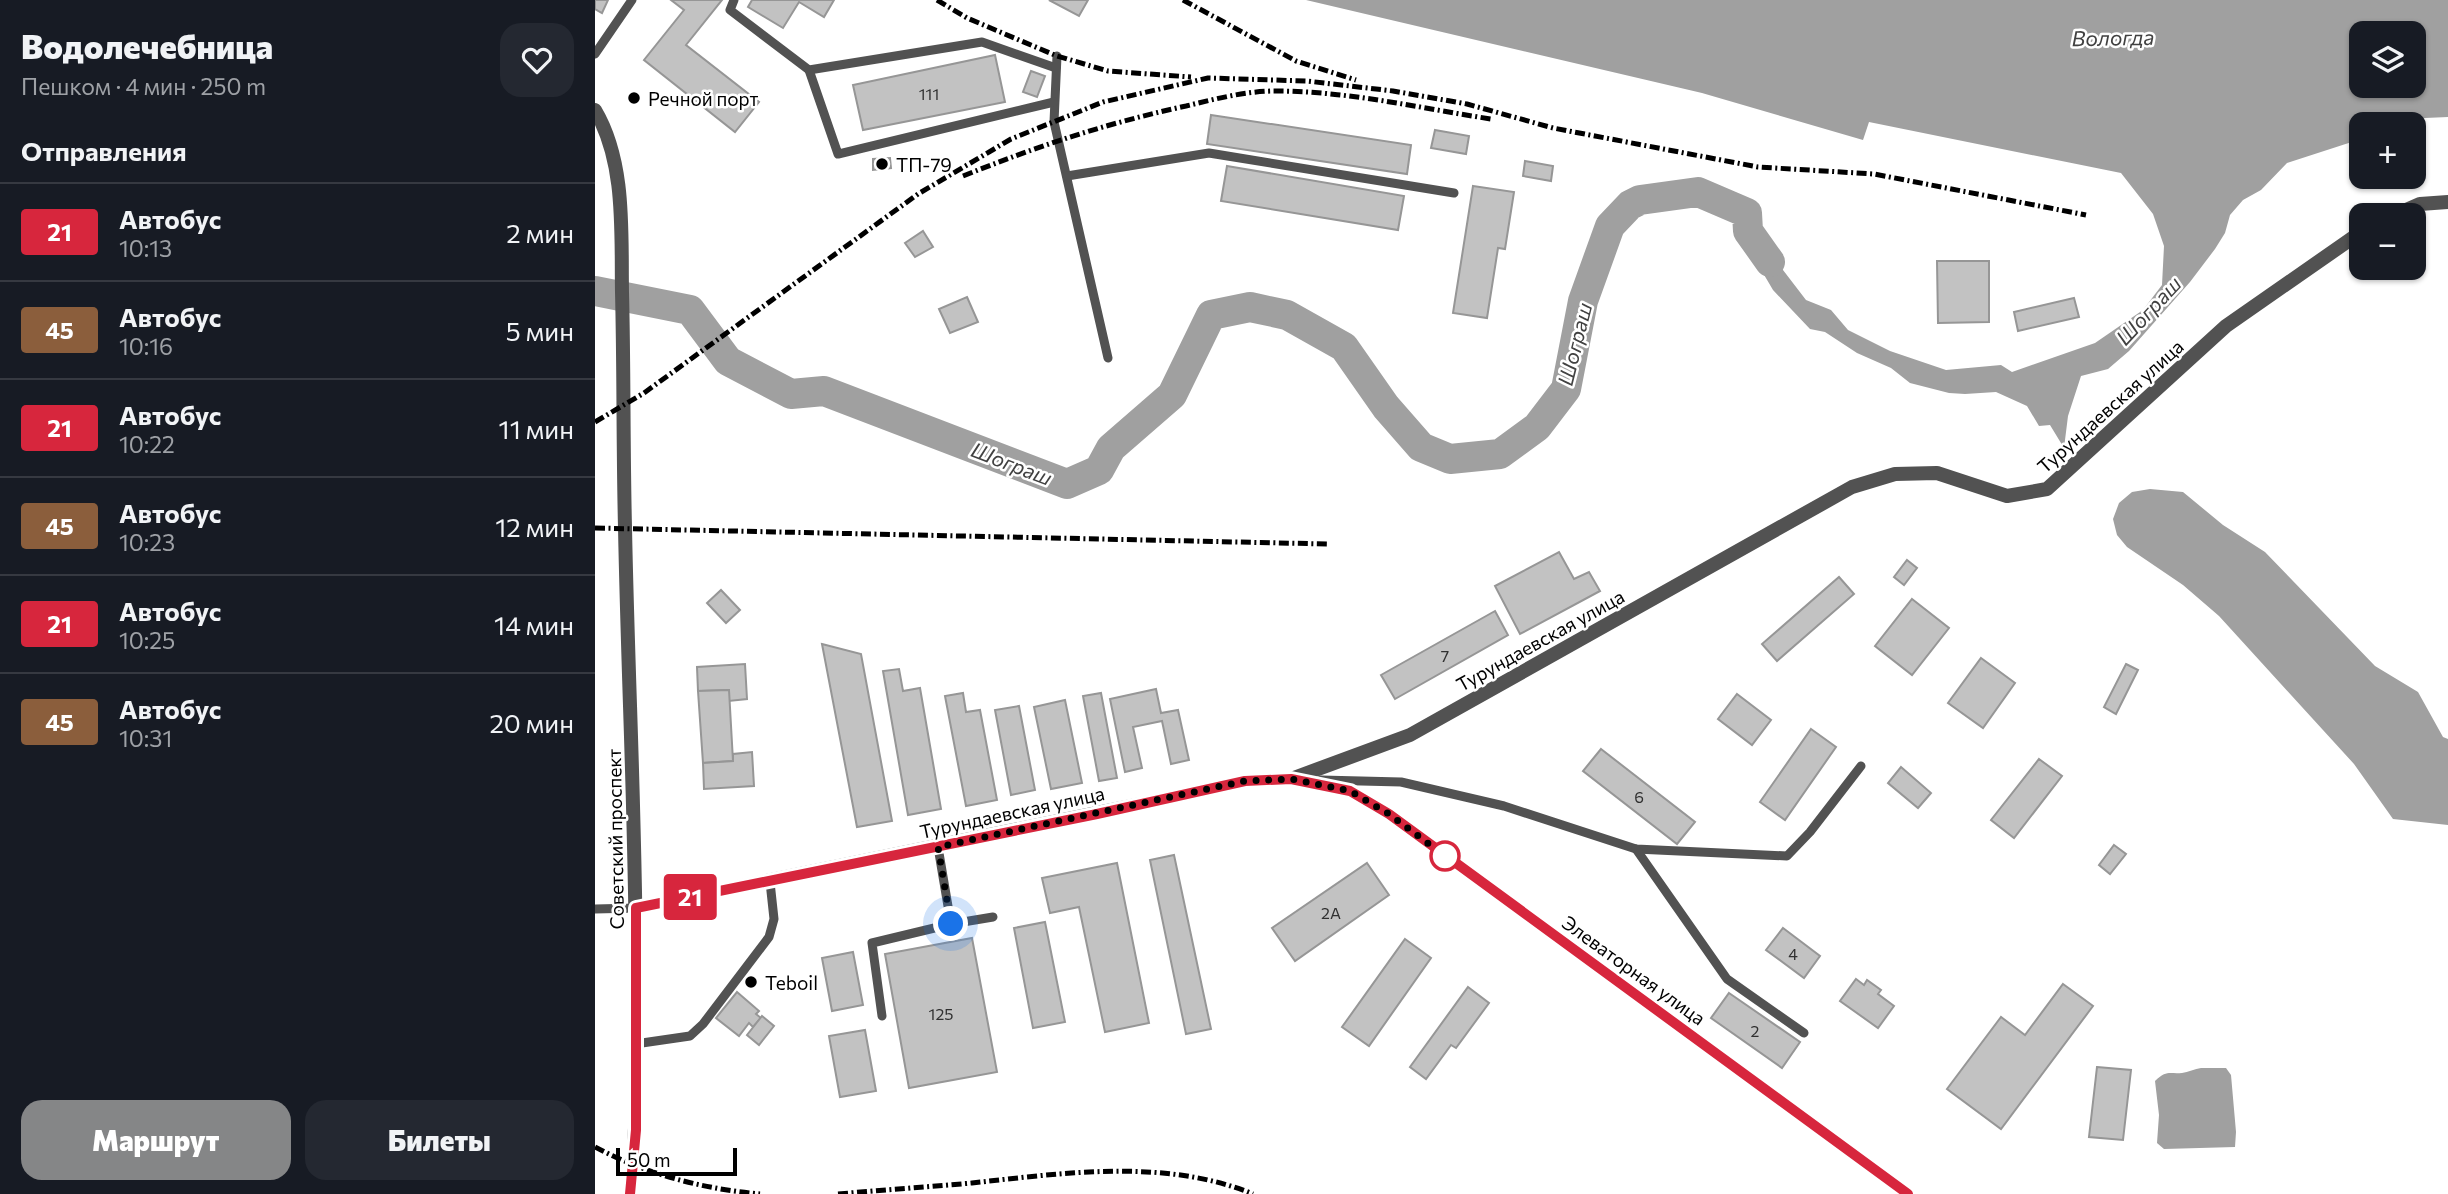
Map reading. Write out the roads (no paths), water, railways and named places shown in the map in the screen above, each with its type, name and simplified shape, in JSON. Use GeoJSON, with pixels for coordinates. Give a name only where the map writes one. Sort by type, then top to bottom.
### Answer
{"type":"FeatureCollection","features":[{"type":"Feature","properties":{"kind":"street","name":"Советский проспект"},"geometry":{"type":"LineString","coordinates":[[595,110],[608,140],[615,168],[624,346],[625,528],[636,908],[636,1130],[630,1194]]}},
{"type":"Feature","properties":{"kind":"street"},"geometry":{"type":"LineString","coordinates":[[2426,204],[2448,202]]}},
{"type":"Feature","properties":{"kind":"street","name":"Турундаевская улица"},"geometry":{"type":"LineString","coordinates":[[636,908],[1245,781],[1291,779],[1410,735],[1852,487],[1895,474],[1937,473],[2007,496],[2047,489],[2226,326],[2349,240]]}},
{"type":"Feature","properties":{"kind":"street","name":"Элеваторная улица"},"geometry":{"type":"LineString","coordinates":[[1291,779],[1350,791],[1389,814],[1908,1194]]}},
{"type":"Feature","properties":{"kind":"lane"},"geometry":{"type":"LineString","coordinates":[[595,54],[632,0]]}},
{"type":"Feature","properties":{"kind":"lane"},"geometry":{"type":"LineString","coordinates":[[734,0],[730,10],[809,70],[838,154],[1054,103]]}},
{"type":"Feature","properties":{"kind":"lane"},"geometry":{"type":"LineString","coordinates":[[809,70],[982,41],[1056,68]]}},
{"type":"Feature","properties":{"kind":"lane"},"geometry":{"type":"LineString","coordinates":[[1057,56],[1053,122],[1108,358]]}},
{"type":"Feature","properties":{"kind":"lane"},"geometry":{"type":"LineString","coordinates":[[1067,176],[1209,153],[1454,193]]}},
{"type":"Feature","properties":{"kind":"lane"},"geometry":{"type":"LineString","coordinates":[[1291,779],[1401,782],[1504,806],[1636,849],[1787,856],[1861,766]]}},
{"type":"Feature","properties":{"kind":"lane"},"geometry":{"type":"LineString","coordinates":[[938,847],[951,924]]}},
{"type":"Feature","properties":{"kind":"lane"},"geometry":{"type":"LineString","coordinates":[[1636,849],[1727,979],[1804,1033]]}},
{"type":"Feature","properties":{"kind":"lane"},"geometry":{"type":"LineString","coordinates":[[635,1044],[690,1036],[703,1024],[769,937],[773,919],[770,882]]}},
{"type":"Feature","properties":{"kind":"lane"},"geometry":{"type":"LineString","coordinates":[[595,909],[636,908]]}},
{"type":"Feature","properties":{"kind":"lane"},"geometry":{"type":"LineString","coordinates":[[882,1016],[872,943],[993,917]]}},
{"type":"Feature","properties":{"kind":"water","name":"Вологда"},"geometry":{"type":"Polygon","coordinates":[[[1306,0],[2448,0],[2448,117],[2426,118],[2426,112],[2349,112],[2349,143],[2287,163],[2261,190],[2243,200],[2230,215],[2225,233],[2215,249],[2190,282],[2129,351],[2108,369],[2081,376],[2068,416],[2064,448],[2050,425],[2039,426],[2027,406],[1996,392],[1949,393],[1910,383],[1891,368],[1857,353],[1825,332],[1810,329],[1773,290],[1753,256],[1748,231],[1763,244],[1806,300],[1831,310],[1848,330],[1890,351],[1946,370],[2001,365],[2012,372],[2095,343],[2143,310],[2162,285],[2164,246],[2153,214],[2121,173],[1869,122],[1863,140],[1702,93],[1306,0]]]}},
{"type":"Feature","properties":{"kind":"water"},"geometry":{"type":"Polygon","coordinates":[[[2150,489],[2183,492],[2223,525],[2265,552],[2375,666],[2418,692],[2443,737],[2448,739],[2448,825],[2393,819],[2354,764],[2219,616],[2183,585],[2127,547],[2117,535],[2113,519],[2119,503],[2132,492],[2150,489]]]}},
{"type":"Feature","properties":{"kind":"water"},"geometry":{"type":"Polygon","coordinates":[[[2201,1068],[2226,1068],[2231,1075],[2235,1147],[2164,1149],[2157,1143],[2159,1115],[2155,1081],[2165,1074],[2201,1068]]]}},
{"type":"Feature","properties":{"kind":"waterway","name":"Шограш"},"geometry":{"type":"LineString","coordinates":[[595,291],[690,310],[728,361],[791,394],[824,391],[1067,484],[1099,470],[1111,448],[1172,395],[1211,315],[1250,307],[1287,315],[1344,347],[1386,407],[1421,447],[1450,459],[1500,454],[1537,427],[1566,389],[1583,301],[1610,226],[1630,205],[1640,200],[1698,192],[1747,213],[1748,231],[1770,262]]}},
{"type":"Feature","properties":{"kind":"railway"},"geometry":{"type":"LineString","coordinates":[[937,0],[967,18],[1057,56],[1108,71],[1191,77]]}},
{"type":"Feature","properties":{"kind":"railway"},"geometry":{"type":"LineString","coordinates":[[1183,0],[1296,61],[1356,80]]}},
{"type":"Feature","properties":{"kind":"railway"},"geometry":{"type":"LineString","coordinates":[[595,422],[644,393],[918,194],[1011,139],[1103,102],[1208,78],[1307,81],[1393,91],[1467,104],[1553,128],[1758,167],[1874,174],[2086,215]]}},
{"type":"Feature","properties":{"kind":"railway"},"geometry":{"type":"LineString","coordinates":[[963,176],[1100,128],[1253,92],[1329,94],[1491,119]]}},
{"type":"Feature","properties":{"kind":"railway"},"geometry":{"type":"LineString","coordinates":[[595,528],[1328,544]]}},
{"type":"Feature","properties":{"kind":"railway"},"geometry":{"type":"LineString","coordinates":[[595,1147],[614,1157],[675,1179],[760,1194]]}},
{"type":"Feature","properties":{"kind":"railway"},"geometry":{"type":"LineString","coordinates":[[838,1194],[1114,1171],[1185,1176],[1253,1194]]}},
{"type":"Feature","properties":{"kind":"place","name":"Речной порт"},"geometry":{"type":"Point","coordinates":[634,98]}},
{"type":"Feature","properties":{"kind":"place","name":"ТП-79"},"geometry":{"type":"Point","coordinates":[882,164]}},
{"type":"Feature","properties":{"kind":"place","name":"Teboil"},"geometry":{"type":"Point","coordinates":[751,982]}}]}
